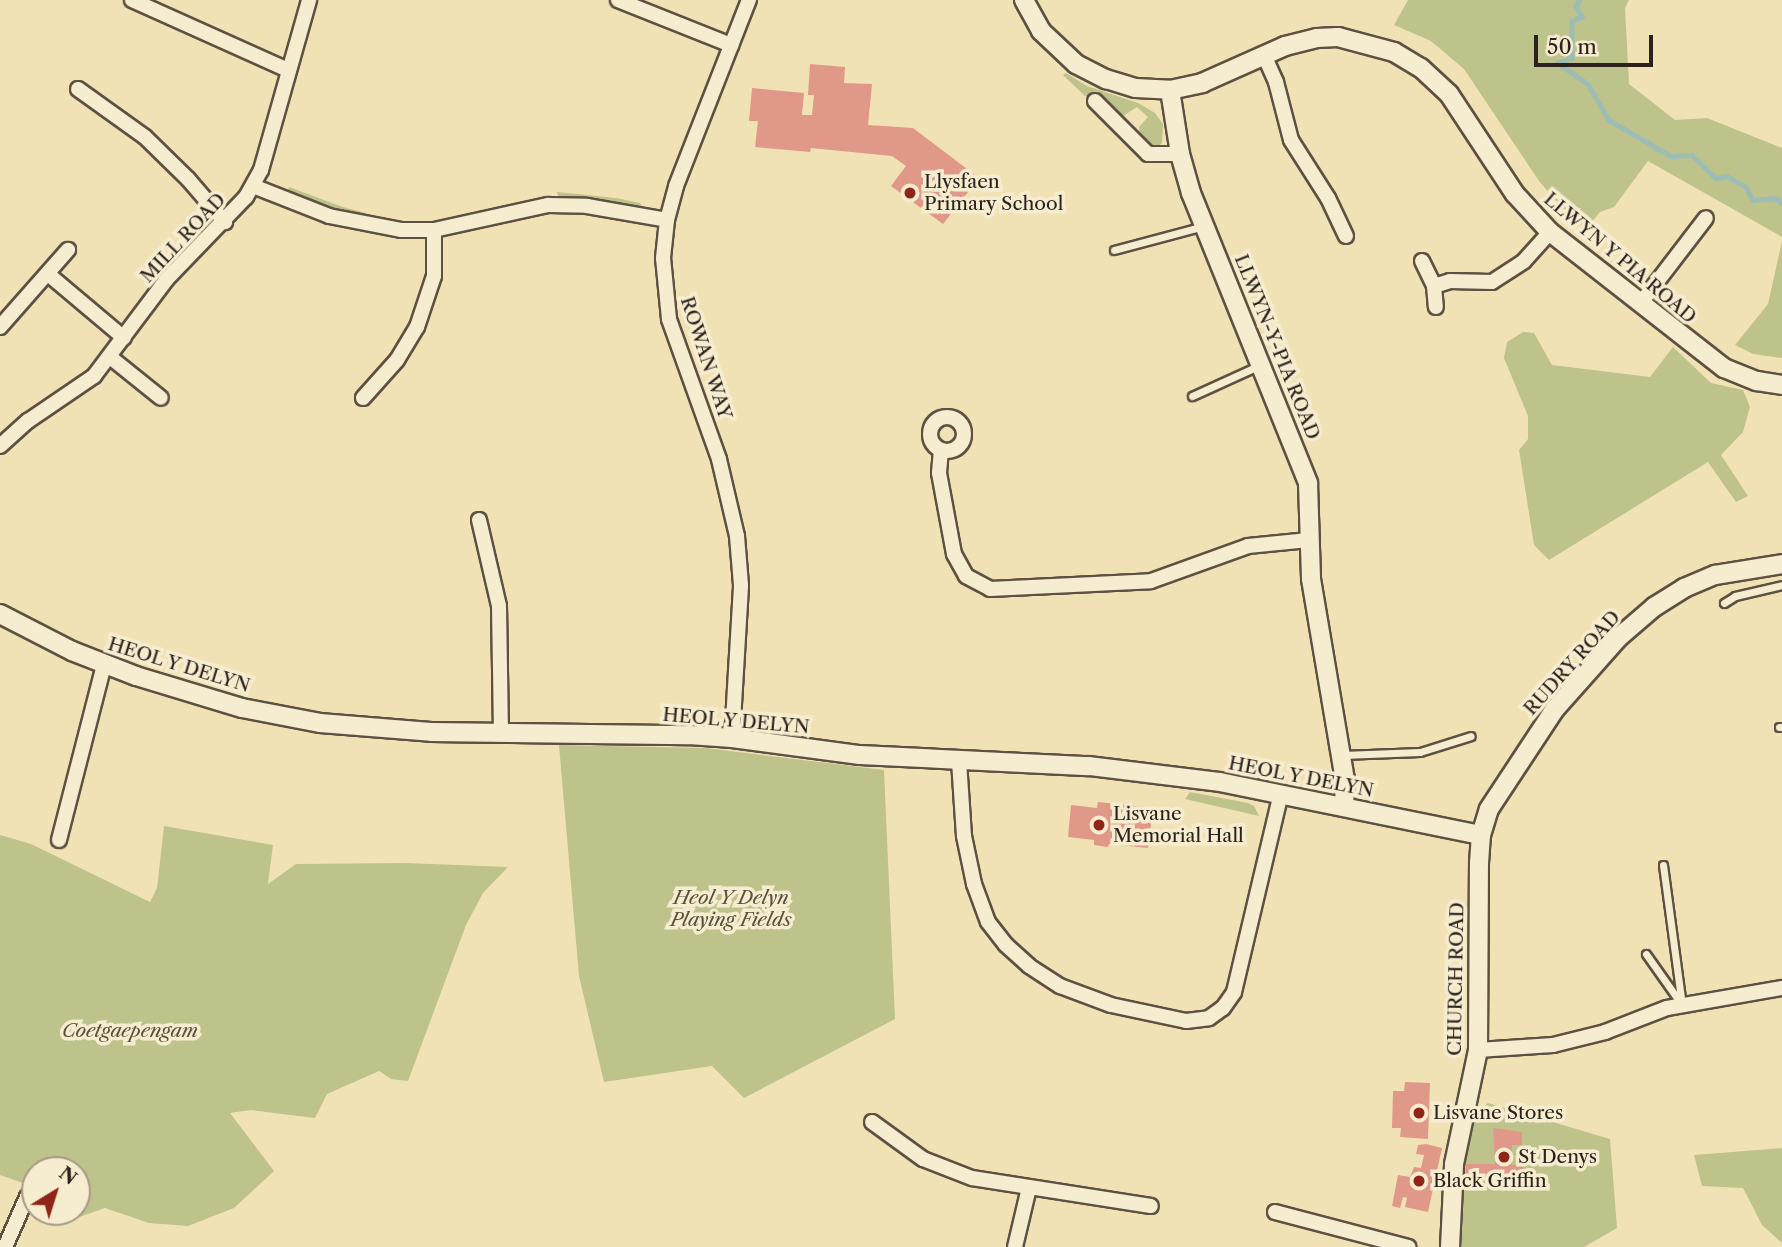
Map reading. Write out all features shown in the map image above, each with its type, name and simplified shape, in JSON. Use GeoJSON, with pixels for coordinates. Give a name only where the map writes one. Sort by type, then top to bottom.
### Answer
{"type":"FeatureCollection","features":[{"type":"Feature","properties":{"kind":"street"},"geometry":{"type":"LineString","coordinates":[[132,0],[288,70]]}},
{"type":"Feature","properties":{"kind":"street","name":"MILL ROAD"},"geometry":{"type":"LineString","coordinates":[[0,446],[28,421],[86,383],[110,357],[166,280],[225,222],[253,186],[265,154],[309,0]]}},
{"type":"Feature","properties":{"kind":"street"},"geometry":{"type":"LineString","coordinates":[[618,0],[731,45]]}},
{"type":"Feature","properties":{"kind":"street","name":"ROWAN WAY"},"geometry":{"type":"LineString","coordinates":[[732,738],[741,585],[737,536],[723,471],[669,319],[663,258],[667,220],[676,186],[749,0]]}},
{"type":"Feature","properties":{"kind":"street"},"geometry":{"type":"LineString","coordinates":[[1024,0],[1049,40],[1083,68],[1136,88],[1170,90]]}},
{"type":"Feature","properties":{"kind":"street","name":"LLWYN Y PIA ROAD"},"geometry":{"type":"LineString","coordinates":[[1170,90],[1217,78],[1296,43],[1338,37],[1367,42],[1403,57],[1421,68],[1449,94],[1514,194],[1550,232],[1724,368],[1757,381],[1782,385]]}},
{"type":"Feature","properties":{"kind":"street"},"geometry":{"type":"LineString","coordinates":[[1264,55],[1276,82],[1290,140],[1328,198],[1346,236]]}},
{"type":"Feature","properties":{"kind":"street"},"geometry":{"type":"LineString","coordinates":[[78,89],[145,136],[188,179],[225,222]]}},
{"type":"Feature","properties":{"kind":"street","name":"LLWYN-Y-PIA ROAD"},"geometry":{"type":"LineString","coordinates":[[1170,90],[1180,154],[1205,226],[1305,471],[1310,495],[1311,579],[1346,790],[1343,805]]}},
{"type":"Feature","properties":{"kind":"street"},"geometry":{"type":"LineString","coordinates":[[1095,101],[1148,154],[1180,154]]}},
{"type":"Feature","properties":{"kind":"street"},"geometry":{"type":"LineString","coordinates":[[253,186],[352,222],[401,230],[434,230],[548,205],[587,206],[667,220]]}},
{"type":"Feature","properties":{"kind":"street"},"geometry":{"type":"LineString","coordinates":[[1640,304],[1706,218]]}},
{"type":"Feature","properties":{"kind":"street"},"geometry":{"type":"LineString","coordinates":[[363,398],[397,360],[417,327],[434,276],[434,230]]}},
{"type":"Feature","properties":{"kind":"street"},"geometry":{"type":"LineString","coordinates":[[1434,286],[1450,281],[1492,282],[1524,261],[1550,232]]}},
{"type":"Feature","properties":{"kind":"street"},"geometry":{"type":"LineString","coordinates":[[0,327],[68,250]]}},
{"type":"Feature","properties":{"kind":"street"},"geometry":{"type":"LineString","coordinates":[[1422,261],[1434,286],[1436,307]]}},
{"type":"Feature","properties":{"kind":"street"},"geometry":{"type":"LineString","coordinates":[[48,274],[124,338]]}},
{"type":"Feature","properties":{"kind":"street"},"geometry":{"type":"LineString","coordinates":[[110,357],[161,398]]}},
{"type":"Feature","properties":{"kind":"street"},"geometry":{"type":"LineString","coordinates":[[941,450],[939,473],[954,554],[966,576],[990,589],[1031,590],[1151,581],[1248,546],[1309,540]]}},
{"type":"Feature","properties":{"kind":"street"},"geometry":{"type":"LineString","coordinates":[[479,520],[499,606],[501,732]]}},
{"type":"Feature","properties":{"kind":"street","name":"RUDRY ROAD"},"geometry":{"type":"LineString","coordinates":[[1481,835],[1489,809],[1555,709],[1627,630],[1654,607],[1684,588],[1715,576],[1782,564]]}},
{"type":"Feature","properties":{"kind":"street","name":"HEOL Y DELYN"},"geometry":{"type":"LineString","coordinates":[[0,614],[104,665],[202,697],[320,723],[392,730],[732,738],[860,755],[1137,771],[1281,793],[1481,835]]}},
{"type":"Feature","properties":{"kind":"street"},"geometry":{"type":"LineString","coordinates":[[59,840],[104,665]]}},
{"type":"Feature","properties":{"kind":"street"},"geometry":{"type":"LineString","coordinates":[[959,761],[964,836],[974,884],[988,922],[1006,945],[1042,975],[1082,995],[1111,1005],[1186,1021],[1209,1018],[1223,1009],[1234,992],[1281,793]]}},
{"type":"Feature","properties":{"kind":"street","name":"CHURCH ROAD"},"geometry":{"type":"LineString","coordinates":[[1450,1247],[1454,1164],[1478,1050],[1481,835]]}},
{"type":"Feature","properties":{"kind":"street"},"geometry":{"type":"LineString","coordinates":[[1478,1050],[1553,1045],[1605,1032],[1667,1008],[1782,988]]}},
{"type":"Feature","properties":{"kind":"street"},"geometry":{"type":"LineString","coordinates":[[872,1122],[903,1147],[943,1169],[972,1178],[1151,1206]]}},
{"type":"Feature","properties":{"kind":"street"},"geometry":{"type":"LineString","coordinates":[[1015,1247],[1029,1188]]}},
{"type":"Feature","properties":{"kind":"street"},"geometry":{"type":"LineString","coordinates":[[5,1247],[21,1211]]}},
{"type":"Feature","properties":{"kind":"street"},"geometry":{"type":"LineString","coordinates":[[1275,1212],[1408,1247]]}},
{"type":"Feature","properties":{"kind":"lane"},"geometry":{"type":"LineString","coordinates":[[1114,250],[1205,226]]}},
{"type":"Feature","properties":{"kind":"lane"},"geometry":{"type":"LineString","coordinates":[[1192,396],[1262,365]]}},
{"type":"Feature","properties":{"kind":"lane"},"geometry":{"type":"LineString","coordinates":[[1724,603],[1735,596],[1782,585]]}},
{"type":"Feature","properties":{"kind":"lane"},"geometry":{"type":"LineString","coordinates":[[1341,755],[1420,752],[1471,736]]}},
{"type":"Feature","properties":{"kind":"lane"},"geometry":{"type":"LineString","coordinates":[[1663,865],[1682,1005]]}},
{"type":"Feature","properties":{"kind":"lane"},"geometry":{"type":"LineString","coordinates":[[1646,954],[1682,1005]]}},
{"type":"Feature","properties":{"kind":"green space"},"geometry":{"type":"Polygon","coordinates":[[[1408,0],[1629,0],[1625,8],[1629,84],[1675,120],[1707,118],[1782,148],[1782,237],[1648,161],[1614,207],[1600,212],[1586,229],[1564,210],[1539,181],[1464,69],[1431,41],[1394,25],[1408,0]]]}},
{"type":"Feature","properties":{"kind":"green space"},"geometry":{"type":"Polygon","coordinates":[[[1066,73],[1087,86],[1138,103],[1155,113],[1163,124],[1162,143],[1157,148],[1154,147],[1140,134],[1139,127],[1148,117],[1137,107],[1123,116],[1097,91],[1092,96],[1085,96],[1063,75],[1066,73]]]}},
{"type":"Feature","properties":{"kind":"green space"},"geometry":{"type":"Polygon","coordinates":[[[289,187],[366,213],[364,218],[315,203],[287,193],[289,187]]]}},
{"type":"Feature","properties":{"kind":"green space"},"geometry":{"type":"Polygon","coordinates":[[[557,192],[616,198],[640,203],[643,208],[590,199],[559,198],[557,192]]]}},
{"type":"Feature","properties":{"kind":"green space"},"geometry":{"type":"Polygon","coordinates":[[[1782,241],[1782,358],[1753,354],[1735,345],[1768,304],[1782,241]]]}},
{"type":"Feature","properties":{"kind":"green space"},"geometry":{"type":"Polygon","coordinates":[[[1523,332],[1534,333],[1552,365],[1650,377],[1673,347],[1711,383],[1743,390],[1750,407],[1743,432],[1721,455],[1748,496],[1736,502],[1708,462],[1549,560],[1534,545],[1519,450],[1528,439],[1528,416],[1504,358],[1507,342],[1523,332]]]}},
{"type":"Feature","properties":{"kind":"green space","name":"Heol Y Delyn Playing Fields"},"geometry":{"type":"Polygon","coordinates":[[[559,745],[706,748],[884,770],[895,1019],[744,1098],[712,1066],[604,1082],[579,976],[559,745]]]}},
{"type":"Feature","properties":{"kind":"green space"},"geometry":{"type":"Polygon","coordinates":[[[1190,792],[1248,803],[1254,806],[1259,816],[1185,799],[1190,792]]]}},
{"type":"Feature","properties":{"kind":"green space","name":"Coetgaepengam"},"geometry":{"type":"Polygon","coordinates":[[[164,826],[273,845],[268,884],[296,864],[405,863],[508,867],[483,893],[466,925],[408,1081],[391,1079],[379,1071],[327,1094],[315,1118],[251,1110],[230,1113],[274,1171],[234,1208],[188,1226],[149,1223],[105,1208],[91,1213],[91,1156],[21,1156],[21,1182],[0,1175],[0,835],[31,844],[150,902],[157,888],[164,826]]]}},
{"type":"Feature","properties":{"kind":"green space"},"geometry":{"type":"Polygon","coordinates":[[[1488,1103],[1610,1139],[1617,1228],[1584,1247],[1458,1247],[1462,1161],[1472,1116],[1488,1103]]]}},
{"type":"Feature","properties":{"kind":"green space"},"geometry":{"type":"Polygon","coordinates":[[[1782,1148],[1782,1243],[1762,1225],[1743,1188],[1702,1186],[1694,1155],[1782,1148]]]}},
{"type":"Feature","properties":{"kind":"building"},"geometry":{"type":"Polygon","coordinates":[[[810,64],[845,67],[844,83],[872,84],[868,125],[913,128],[979,178],[943,224],[891,186],[906,166],[892,156],[811,148],[810,152],[755,147],[758,121],[749,121],[752,88],[804,93],[802,115],[812,115],[814,95],[808,95],[810,64]]]}},
{"type":"Feature","properties":{"kind":"building"},"geometry":{"type":"Polygon","coordinates":[[[1098,802],[1153,808],[1148,848],[1109,844],[1108,847],[1094,845],[1094,840],[1068,837],[1071,805],[1097,808],[1098,802]]]}},
{"type":"Feature","properties":{"kind":"building"},"geometry":{"type":"Polygon","coordinates":[[[1405,1082],[1430,1083],[1428,1139],[1400,1137],[1401,1128],[1392,1128],[1393,1091],[1404,1091],[1405,1082]]]}},
{"type":"Feature","properties":{"kind":"building","name":"St Denys"},"geometry":{"type":"Polygon","coordinates":[[[1493,1128],[1522,1132],[1522,1145],[1512,1145],[1512,1165],[1524,1165],[1524,1181],[1507,1180],[1507,1189],[1500,1189],[1500,1180],[1466,1180],[1466,1164],[1495,1164],[1493,1128]]]}},
{"type":"Feature","properties":{"kind":"building"},"geometry":{"type":"Polygon","coordinates":[[[1418,1145],[1442,1148],[1428,1212],[1405,1207],[1407,1198],[1403,1197],[1400,1208],[1392,1206],[1398,1175],[1410,1177],[1414,1167],[1421,1168],[1424,1155],[1416,1154],[1418,1145]]]}},
{"type":"Feature","properties":{"kind":"waterway"},"geometry":{"type":"LineString","coordinates":[[1580,0],[1576,6],[1582,16],[1572,22],[1572,58],[1558,63],[1588,84],[1609,120],[1671,156],[1692,155],[1716,178],[1727,176],[1746,187],[1753,200],[1775,198],[1782,203]]}},
{"type":"Feature","properties":{"kind":"place","name":"Llysfaen Primary School"},"geometry":{"type":"Point","coordinates":[910,193]}},
{"type":"Feature","properties":{"kind":"place","name":"Lisvane Memorial Hall"},"geometry":{"type":"Point","coordinates":[1099,825]}},
{"type":"Feature","properties":{"kind":"place","name":"Lisvane Stores"},"geometry":{"type":"Point","coordinates":[1419,1113]}},
{"type":"Feature","properties":{"kind":"place","name":"St Denys"},"geometry":{"type":"Point","coordinates":[1504,1157]}},
{"type":"Feature","properties":{"kind":"place","name":"Black Griffin"},"geometry":{"type":"Point","coordinates":[1419,1181]}}]}
